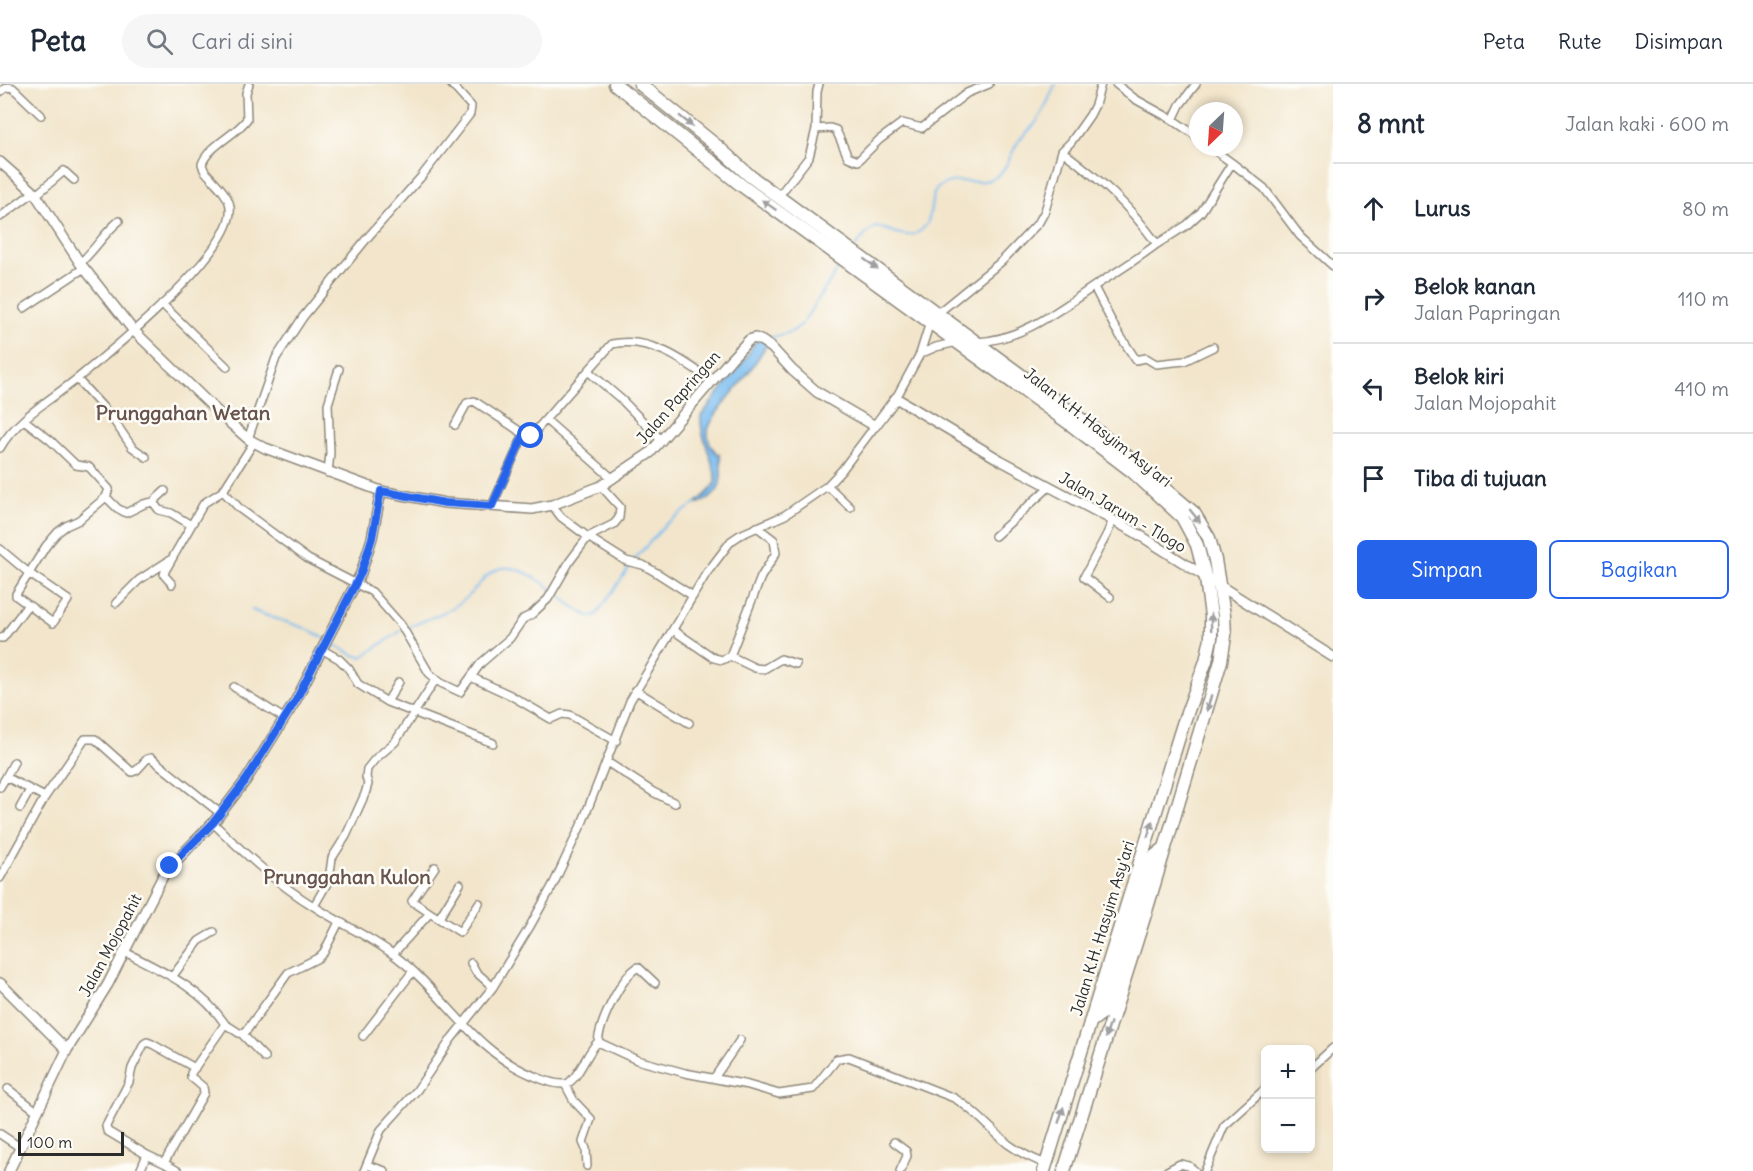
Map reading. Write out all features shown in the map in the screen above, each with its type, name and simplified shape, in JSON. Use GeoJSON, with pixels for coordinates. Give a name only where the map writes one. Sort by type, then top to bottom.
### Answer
{"type":"FeatureCollection","features":[{"type":"Feature","properties":{"kind":"highway","name":"Jalan K.H. Hasyim Asy'ari"},"geometry":{"type":"LineString","coordinates":[[640,84],[821,234],[933,316],[976,342],[1101,434],[1194,513],[1209,538],[1224,615],[1224,648],[1066,1171]]}},
{"type":"Feature","properties":{"kind":"highway","name":"Jalan K.H. Hasyim Asy'ari"},"geometry":{"type":"LineString","coordinates":[[620,86],[741,185],[821,234]]}},
{"type":"Feature","properties":{"kind":"highway","name":"Jalan K.H. Hasyim Asy'ari"},"geometry":{"type":"LineString","coordinates":[[933,316],[958,342],[1074,427],[1168,502],[1182,517],[1197,545],[1206,579],[1211,616],[1211,638],[1206,661],[1183,724],[1045,1167]]}},
{"type":"Feature","properties":{"kind":"highway"},"geometry":{"type":"LineString","coordinates":[[1121,922],[1121,935],[1125,938],[1128,936],[1151,859],[1165,848]]}},
{"type":"Feature","properties":{"kind":"highway"},"geometry":{"type":"LineString","coordinates":[[1090,1022],[1102,1013],[1126,946],[1130,947],[1131,958]]}},
{"type":"Feature","properties":{"kind":"street"},"geometry":{"type":"LineString","coordinates":[[0,448],[24,420],[77,379],[162,304],[210,253],[226,227],[230,209],[229,202],[202,165],[211,152],[246,121],[248,115],[246,93],[249,84]]}},
{"type":"Feature","properties":{"kind":"street"},"geometry":{"type":"LineString","coordinates":[[172,584],[164,574],[172,559],[204,503],[223,491],[251,441],[276,357],[303,317],[368,237],[421,177],[470,114],[471,106],[451,84]]}},
{"type":"Feature","properties":{"kind":"street"},"geometry":{"type":"LineString","coordinates":[[778,197],[809,157],[816,129],[819,84]]}},
{"type":"Feature","properties":{"kind":"street"},"geometry":{"type":"LineString","coordinates":[[816,129],[836,130],[848,157],[858,161],[879,140],[902,123],[922,128],[968,93],[989,84]]}},
{"type":"Feature","properties":{"kind":"street"},"geometry":{"type":"LineString","coordinates":[[385,1171],[365,1168],[381,1130],[417,1090],[462,1025],[493,987],[554,883],[616,741],[635,690],[706,574],[731,541],[785,515],[814,497],[842,470],[896,398],[920,354],[933,316],[1002,261],[1039,222],[1045,211],[1062,150],[1071,142],[1090,115],[1101,84]]}},
{"type":"Feature","properties":{"kind":"street"},"geometry":{"type":"LineString","coordinates":[[1116,84],[1135,99],[1189,131]]}},
{"type":"Feature","properties":{"kind":"street"},"geometry":{"type":"LineString","coordinates":[[1173,120],[1180,105],[1196,84]]}},
{"type":"Feature","properties":{"kind":"street"},"geometry":{"type":"LineString","coordinates":[[0,92],[7,87],[14,88],[41,115]]}},
{"type":"Feature","properties":{"kind":"street"},"geometry":{"type":"LineString","coordinates":[[1062,150],[1117,195],[1157,244]]}},
{"type":"Feature","properties":{"kind":"street"},"geometry":{"type":"LineString","coordinates":[[1222,156],[1264,188],[1300,236],[1333,266]]}},
{"type":"Feature","properties":{"kind":"street","name":"Jalan Papringan"},"geometry":{"type":"LineString","coordinates":[[0,162],[35,194],[82,266],[133,330],[202,398],[251,441],[328,473],[381,491],[445,503],[532,509],[552,505],[601,486],[642,459],[662,441],[712,381],[752,338],[762,340],[772,348],[817,392],[874,426]]}},
{"type":"Feature","properties":{"kind":"street"},"geometry":{"type":"LineString","coordinates":[[920,354],[942,345],[958,342],[987,342],[1018,333],[1074,302],[1187,225],[1201,212],[1232,163]]}},
{"type":"Feature","properties":{"kind":"street"},"geometry":{"type":"LineString","coordinates":[[0,217],[64,171],[74,180]]}},
{"type":"Feature","properties":{"kind":"street"},"geometry":{"type":"LineString","coordinates":[[24,308],[82,266],[108,230],[119,221]]}},
{"type":"Feature","properties":{"kind":"street"},"geometry":{"type":"LineString","coordinates":[[1094,287],[1115,328],[1135,359],[1146,358],[1156,364],[1184,361],[1213,347]]}},
{"type":"Feature","properties":{"kind":"street"},"geometry":{"type":"LineString","coordinates":[[162,304],[227,367]]}},
{"type":"Feature","properties":{"kind":"street"},"geometry":{"type":"LineString","coordinates":[[455,425],[467,403],[474,401],[524,434],[531,436],[612,344],[638,344],[661,349],[675,355],[712,381]]}},
{"type":"Feature","properties":{"kind":"street"},"geometry":{"type":"LineString","coordinates":[[328,473],[330,453],[328,404],[339,369]]}},
{"type":"Feature","properties":{"kind":"street"},"geometry":{"type":"LineString","coordinates":[[588,371],[622,400],[662,441]]}},
{"type":"Feature","properties":{"kind":"street"},"geometry":{"type":"LineString","coordinates":[[77,379],[110,415],[132,447],[146,457]]}},
{"type":"Feature","properties":{"kind":"street","name":"Jalan Jarum - Tlogo"},"geometry":{"type":"LineString","coordinates":[[896,398],[1048,487],[1113,520],[1333,657]]}},
{"type":"Feature","properties":{"kind":"street"},"geometry":{"type":"LineString","coordinates":[[0,549],[30,574],[68,600],[53,623],[27,606],[16,594],[30,574],[46,546],[58,532],[79,520],[106,497],[109,489],[88,467],[76,465],[50,440],[24,420]]}},
{"type":"Feature","properties":{"kind":"street"},"geometry":{"type":"LineString","coordinates":[[546,420],[613,479]]}},
{"type":"Feature","properties":{"kind":"street"},"geometry":{"type":"LineString","coordinates":[[492,506],[524,434]]}},
{"type":"Feature","properties":{"kind":"street"},"geometry":{"type":"LineString","coordinates":[[223,491],[240,508],[308,559],[364,587],[380,600],[401,625],[429,673],[436,680],[460,692],[495,648],[510,638],[523,619],[531,615],[548,599],[570,561],[588,537],[614,524],[621,514],[620,507],[601,486]]}},
{"type":"Feature","properties":{"kind":"street"},"geometry":{"type":"LineString","coordinates":[[828,486],[850,507]]}},
{"type":"Feature","properties":{"kind":"street"},"geometry":{"type":"LineString","coordinates":[[995,536],[1048,487]]}},
{"type":"Feature","properties":{"kind":"street"},"geometry":{"type":"LineString","coordinates":[[106,497],[125,513],[153,502],[165,491]]}},
{"type":"Feature","properties":{"kind":"street","name":"Jalan Mojopahit"},"geometry":{"type":"LineString","coordinates":[[11,1171],[67,1050],[125,952],[170,866],[213,823],[246,780],[285,719],[356,584],[372,538],[381,491]]}},
{"type":"Feature","properties":{"kind":"street"},"geometry":{"type":"LineString","coordinates":[[153,502],[161,511],[171,513],[191,525]]}},
{"type":"Feature","properties":{"kind":"street"},"geometry":{"type":"LineString","coordinates":[[552,505],[561,517],[588,537],[626,561],[643,565],[693,596]]}},
{"type":"Feature","properties":{"kind":"street"},"geometry":{"type":"LineString","coordinates":[[1110,597],[1084,576],[1113,520]]}},
{"type":"Feature","properties":{"kind":"street"},"geometry":{"type":"LineString","coordinates":[[673,630],[707,654],[722,660],[730,656],[760,577],[776,553],[774,540],[758,527]]}},
{"type":"Feature","properties":{"kind":"street"},"geometry":{"type":"LineString","coordinates":[[116,603],[139,580],[172,559]]}},
{"type":"Feature","properties":{"kind":"street"},"geometry":{"type":"LineString","coordinates":[[0,638],[3,638],[27,606]]}},
{"type":"Feature","properties":{"kind":"street"},"geometry":{"type":"LineString","coordinates":[[321,649],[344,663],[358,684],[387,702],[493,743]]}},
{"type":"Feature","properties":{"kind":"street"},"geometry":{"type":"LineString","coordinates":[[730,656],[754,668],[768,668],[781,659],[796,664]]}},
{"type":"Feature","properties":{"kind":"street"},"geometry":{"type":"LineString","coordinates":[[471,677],[510,695],[543,715],[551,718],[562,714],[570,715],[616,741]]}},
{"type":"Feature","properties":{"kind":"street"},"geometry":{"type":"LineString","coordinates":[[314,906],[329,880],[331,860],[346,836],[365,794],[368,784],[367,769],[395,742],[436,680]]}},
{"type":"Feature","properties":{"kind":"street"},"geometry":{"type":"LineString","coordinates":[[387,702],[399,682]]}},
{"type":"Feature","properties":{"kind":"street"},"geometry":{"type":"LineString","coordinates":[[234,687],[285,719]]}},
{"type":"Feature","properties":{"kind":"street"},"geometry":{"type":"LineString","coordinates":[[635,690],[684,720]]}},
{"type":"Feature","properties":{"kind":"street"},"geometry":{"type":"LineString","coordinates":[[0,878],[45,798],[84,739],[95,739],[132,772],[150,758],[220,813]]}},
{"type":"Feature","properties":{"kind":"street"},"geometry":{"type":"LineString","coordinates":[[0,787],[14,762]]}},
{"type":"Feature","properties":{"kind":"street"},"geometry":{"type":"LineString","coordinates":[[607,762],[653,792],[675,803]]}},
{"type":"Feature","properties":{"kind":"street"},"geometry":{"type":"LineString","coordinates":[[6,777],[45,798]]}},
{"type":"Feature","properties":{"kind":"street"},"geometry":{"type":"LineString","coordinates":[[20,808],[30,790]]}},
{"type":"Feature","properties":{"kind":"street"},"geometry":{"type":"LineString","coordinates":[[213,823],[262,868],[314,906],[393,954],[413,971],[442,1000],[462,1025],[491,1052],[545,1081],[565,1084],[572,1081],[588,1053],[598,1042],[605,1017],[630,971],[638,967],[655,983]]}},
{"type":"Feature","properties":{"kind":"street"},"geometry":{"type":"LineString","coordinates":[[435,867],[412,901],[460,932],[479,903]]}},
{"type":"Feature","properties":{"kind":"street"},"geometry":{"type":"LineString","coordinates":[[439,918],[460,884]]}},
{"type":"Feature","properties":{"kind":"street"},"geometry":{"type":"LineString","coordinates":[[393,954],[430,913]]}},
{"type":"Feature","properties":{"kind":"street"},"geometry":{"type":"LineString","coordinates":[[242,1034],[246,1032],[288,973],[318,958],[324,952],[339,922]]}},
{"type":"Feature","properties":{"kind":"street"},"geometry":{"type":"LineString","coordinates":[[172,977],[199,940],[214,932]]}},
{"type":"Feature","properties":{"kind":"street"},"geometry":{"type":"LineString","coordinates":[[125,952],[172,977],[200,996],[225,1024],[242,1034],[265,1058]]}},
{"type":"Feature","properties":{"kind":"street"},"geometry":{"type":"LineString","coordinates":[[471,963],[476,972],[493,987]]}},
{"type":"Feature","properties":{"kind":"street"},"geometry":{"type":"LineString","coordinates":[[363,1036],[413,971]]}},
{"type":"Feature","properties":{"kind":"street"},"geometry":{"type":"LineString","coordinates":[[0,984],[67,1050]]}},
{"type":"Feature","properties":{"kind":"street"},"geometry":{"type":"LineString","coordinates":[[164,1164],[204,1093],[203,1087],[191,1076],[225,1024]]}},
{"type":"Feature","properties":{"kind":"street"},"geometry":{"type":"LineString","coordinates":[[714,1078],[740,1040]]}},
{"type":"Feature","properties":{"kind":"street"},"geometry":{"type":"LineString","coordinates":[[178,1171],[106,1129],[129,1082],[132,1068],[144,1044],[147,1042],[152,1044],[195,1068]]}},
{"type":"Feature","properties":{"kind":"street"},"geometry":{"type":"LineString","coordinates":[[598,1042],[637,1060],[779,1094],[799,1093],[813,1089],[837,1059],[849,1058],[954,1098],[970,1107],[1007,1143],[1045,1167]]}},
{"type":"Feature","properties":{"kind":"street"},"geometry":{"type":"LineString","coordinates":[[1315,1065],[1333,1048]]}},
{"type":"Feature","properties":{"kind":"street"},"geometry":{"type":"LineString","coordinates":[[565,1084],[574,1101],[591,1119],[584,1142],[587,1166]]}},
{"type":"Feature","properties":{"kind":"street"},"geometry":{"type":"LineString","coordinates":[[8,1089],[38,1113]]}},
{"type":"Feature","properties":{"kind":"street"},"geometry":{"type":"LineString","coordinates":[[1205,1171],[1224,1126],[1261,1093]]}},
{"type":"Feature","properties":{"kind":"street"},"geometry":{"type":"LineString","coordinates":[[0,1134],[21,1148]]}},
{"type":"Feature","properties":{"kind":"street"},"geometry":{"type":"LineString","coordinates":[[894,1142],[906,1151],[908,1156],[900,1171]]}},
{"type":"Feature","properties":{"kind":"street"},"geometry":{"type":"LineString","coordinates":[[140,1171],[147,1155]]}},
{"type":"Feature","properties":{"kind":"street"},"geometry":{"type":"LineString","coordinates":[[1167,1171],[1180,1164],[1189,1166],[1195,1171]]}},
{"type":"Feature","properties":{"kind":"water"},"geometry":{"type":"Polygon","coordinates":[[[772,337],[709,427],[710,443],[720,455],[721,480],[711,497],[695,504],[715,483],[714,470],[701,425],[701,416],[746,358],[755,342],[762,338],[772,337]]]}},
{"type":"Feature","properties":{"kind":"waterway"},"geometry":{"type":"LineString","coordinates":[[855,247],[875,227],[908,235],[920,231],[928,221],[933,195],[939,187],[957,181],[989,180],[1000,174],[1018,142],[1040,116],[1055,84]]}},
{"type":"Feature","properties":{"kind":"waterway"},"geometry":{"type":"LineString","coordinates":[[770,338],[793,331],[801,325],[842,263]]}},
{"type":"Feature","properties":{"kind":"waterway"},"geometry":{"type":"LineString","coordinates":[[634,560],[666,524],[696,503]]}},
{"type":"Feature","properties":{"kind":"waterway"},"geometry":{"type":"LineString","coordinates":[[406,628],[457,605],[489,574],[497,569],[507,568],[519,570],[534,577],[591,617],[597,614],[631,565]]}},
{"type":"Feature","properties":{"kind":"waterway"},"geometry":{"type":"LineString","coordinates":[[252,610],[306,629],[324,638]]}},
{"type":"Feature","properties":{"kind":"waterway"},"geometry":{"type":"LineString","coordinates":[[328,642],[362,657],[401,631]]}},
{"type":"Feature","properties":{"kind":"district","name":"Prunggahan Wetan"},"geometry":{"type":"Point","coordinates":[183,413]}},
{"type":"Feature","properties":{"kind":"district","name":"Prunggahan Kulon"},"geometry":{"type":"Point","coordinates":[347,877]}},
{"type":"Feature","properties":{"kind":"route"},"geometry":{"type":"LineString","coordinates":[[170,866],[213,823],[246,780],[296,700],[361,573],[372,538],[381,491],[445,503],[492,506],[524,434],[531,436]]}}]}
